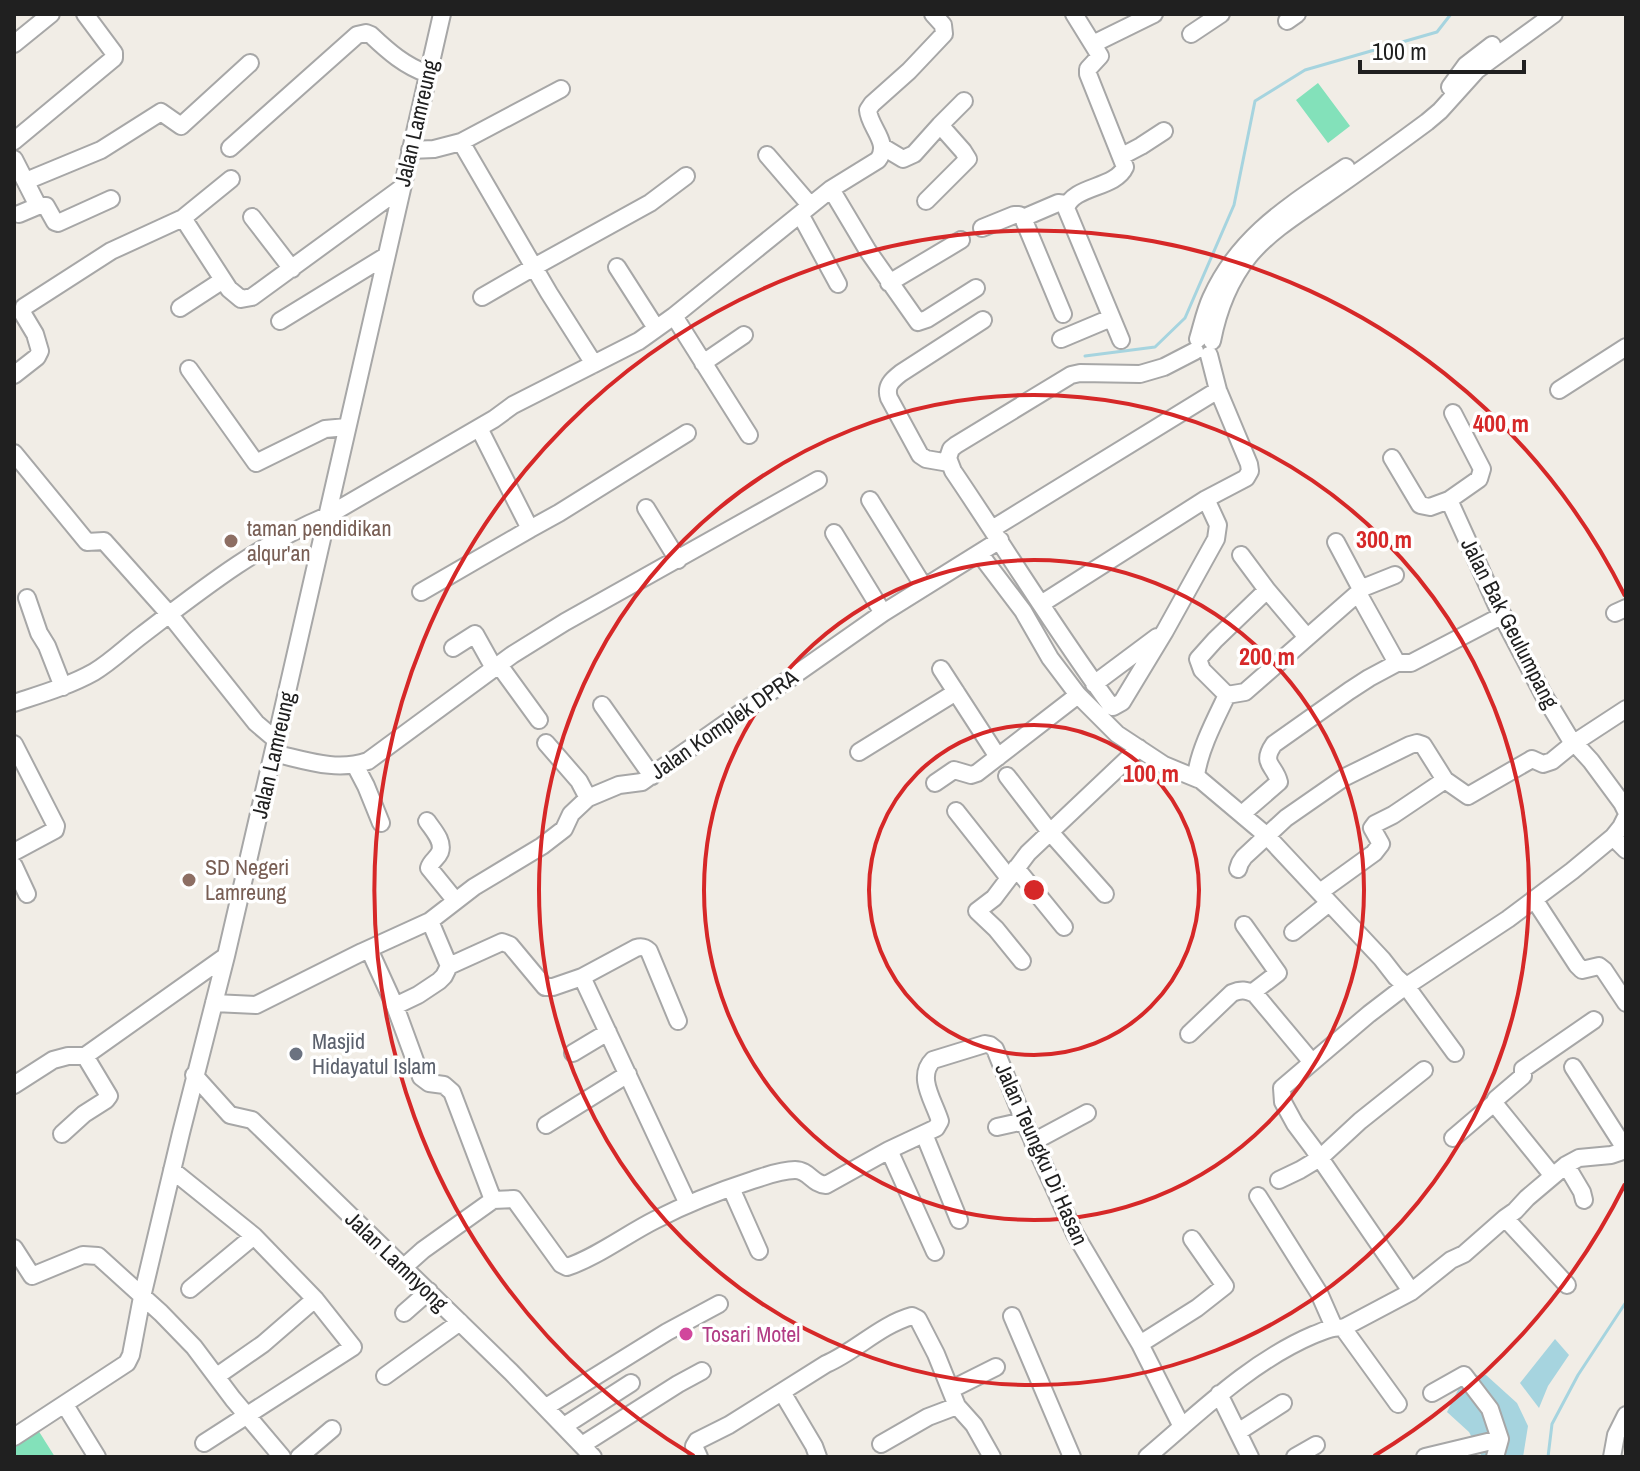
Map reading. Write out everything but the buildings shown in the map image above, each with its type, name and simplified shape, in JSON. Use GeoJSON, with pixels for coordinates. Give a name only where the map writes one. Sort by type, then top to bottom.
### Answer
{"type":"FeatureCollection","features":[{"type":"Feature","properties":{"kind":"street"},"geometry":{"type":"LineString","coordinates":[[14,44],[51,14]]}},
{"type":"Feature","properties":{"kind":"street"},"geometry":{"type":"LineString","coordinates":[[15,139],[114,58],[114,53],[85,14]]}},
{"type":"Feature","properties":{"kind":"street","name":"Jalan Lamreung"},"geometry":{"type":"LineString","coordinates":[[14,1437],[127,1363],[131,1355],[194,1075],[226,956],[275,746],[442,14]]}},
{"type":"Feature","properties":{"kind":"street"},"geometry":{"type":"LineString","coordinates":[[1023,218],[1058,203],[1066,204],[1123,173],[1125,167],[1088,74],[1088,69],[1100,56],[1074,14]]}},
{"type":"Feature","properties":{"kind":"street"},"geometry":{"type":"LineString","coordinates":[[1093,44],[1154,14]]}},
{"type":"Feature","properties":{"kind":"street"},"geometry":{"type":"LineString","coordinates":[[1191,34],[1221,14]]}},
{"type":"Feature","properties":{"kind":"street"},"geometry":{"type":"LineString","coordinates":[[1397,138],[1449,88],[1466,65],[1535,14]]}},
{"type":"Feature","properties":{"kind":"street"},"geometry":{"type":"LineString","coordinates":[[1041,604],[1206,499],[1246,478],[1250,471],[1249,464],[1204,347],[1235,276],[1291,212],[1440,111],[1477,70],[1554,14]]}},
{"type":"Feature","properties":{"kind":"street"},"geometry":{"type":"LineString","coordinates":[[940,25],[909,71],[872,104],[868,110],[869,120],[883,147],[903,159],[914,154],[964,101]]}},
{"type":"Feature","properties":{"kind":"street"},"geometry":{"type":"LineString","coordinates":[[230,148],[357,35],[371,35],[396,58],[428,74]]}},
{"type":"Feature","properties":{"kind":"street"},"geometry":{"type":"LineString","coordinates":[[26,181],[101,150],[161,112],[181,126],[250,63]]}},
{"type":"Feature","properties":{"kind":"street"},"geometry":{"type":"LineString","coordinates":[[410,150],[434,149],[461,142],[561,89]]}},
{"type":"Feature","properties":{"kind":"street"},"geometry":{"type":"LineString","coordinates":[[926,201],[968,159],[940,125]]}},
{"type":"Feature","properties":{"kind":"street"},"geometry":{"type":"LineString","coordinates":[[1122,156],[1164,131]]}},
{"type":"Feature","properties":{"kind":"street"},"geometry":{"type":"LineString","coordinates":[[461,142],[594,364]]}},
{"type":"Feature","properties":{"kind":"street"},"geometry":{"type":"LineString","coordinates":[[14,703],[63,687],[96,670],[259,550],[327,516],[530,395],[639,341],[831,189],[878,160],[883,147]]}},
{"type":"Feature","properties":{"kind":"street"},"geometry":{"type":"LineString","coordinates":[[767,155],[805,209],[838,284]]}},
{"type":"Feature","properties":{"kind":"street"},"geometry":{"type":"LineString","coordinates":[[14,159],[38,206]]}},
{"type":"Feature","properties":{"kind":"street"},"geometry":{"type":"LineString","coordinates":[[482,297],[650,203],[686,176]]}},
{"type":"Feature","properties":{"kind":"street"},"geometry":{"type":"LineString","coordinates":[[14,375],[40,351],[35,334],[23,314],[24,307],[111,251],[183,218],[231,179]]}},
{"type":"Feature","properties":{"kind":"street"},"geometry":{"type":"LineString","coordinates":[[183,218],[235,296],[246,299],[400,189]]}},
{"type":"Feature","properties":{"kind":"street"},"geometry":{"type":"LineString","coordinates":[[831,189],[889,283],[918,322],[976,288]]}},
{"type":"Feature","properties":{"kind":"street"},"geometry":{"type":"LineString","coordinates":[[19,214],[46,206],[58,223],[111,199]]}},
{"type":"Feature","properties":{"kind":"street"},"geometry":{"type":"LineString","coordinates":[[1066,204],[1067,213],[1121,340]]}},
{"type":"Feature","properties":{"kind":"street"},"geometry":{"type":"LineString","coordinates":[[982,228],[1014,215],[1023,218],[1063,314]]}},
{"type":"Feature","properties":{"kind":"street"},"geometry":{"type":"LineString","coordinates":[[252,217],[292,269]]}},
{"type":"Feature","properties":{"kind":"street"},"geometry":{"type":"LineString","coordinates":[[889,283],[961,240]]}},
{"type":"Feature","properties":{"kind":"street"},"geometry":{"type":"LineString","coordinates":[[280,321],[386,256]]}},
{"type":"Feature","properties":{"kind":"street"},"geometry":{"type":"LineString","coordinates":[[617,267],[656,328]]}},
{"type":"Feature","properties":{"kind":"street"},"geometry":{"type":"LineString","coordinates":[[180,308],[223,280]]}},
{"type":"Feature","properties":{"kind":"street"},"geometry":{"type":"LineString","coordinates":[[674,316],[749,435]]}},
{"type":"Feature","properties":{"kind":"street"},"geometry":{"type":"LineString","coordinates":[[1061,339],[1111,318]]}},
{"type":"Feature","properties":{"kind":"street"},"geometry":{"type":"LineString","coordinates":[[949,463],[920,455],[889,398],[889,383],[983,320]]}},
{"type":"Feature","properties":{"kind":"street"},"geometry":{"type":"LineString","coordinates":[[703,363],[744,335]]}},
{"type":"Feature","properties":{"kind":"street"},"geometry":{"type":"LineString","coordinates":[[1204,347],[1164,367],[1140,374],[1071,375],[956,445],[949,453],[949,463],[1094,684],[1113,707],[1120,704],[1165,631],[1216,539],[1218,525],[1206,499]]}},
{"type":"Feature","properties":{"kind":"street"},"geometry":{"type":"LineString","coordinates":[[1559,390],[1626,347]]}},
{"type":"Feature","properties":{"kind":"street"},"geometry":{"type":"LineString","coordinates":[[189,369],[256,463],[325,429],[347,427]]}},
{"type":"Feature","properties":{"kind":"street","name":"Jalan Komplek DPRA"},"geometry":{"type":"LineString","coordinates":[[588,798],[619,785],[642,782],[652,776],[883,613],[979,553],[996,534],[1218,390]]}},
{"type":"Feature","properties":{"kind":"street"},"geometry":{"type":"LineString","coordinates":[[1392,458],[1420,505],[1430,507],[1449,500],[1479,479],[1482,469],[1453,413]]}},
{"type":"Feature","properties":{"kind":"street"},"geometry":{"type":"LineString","coordinates":[[479,428],[530,529]]}},
{"type":"Feature","properties":{"kind":"street"},"geometry":{"type":"LineString","coordinates":[[421,592],[622,475],[687,433]]}},
{"type":"Feature","properties":{"kind":"street"},"geometry":{"type":"LineString","coordinates":[[14,453],[87,542],[104,541],[170,615],[275,746],[335,766],[368,761],[496,667],[565,622],[818,480]]}},
{"type":"Feature","properties":{"kind":"street"},"geometry":{"type":"LineString","coordinates":[[870,500],[924,587]]}},
{"type":"Feature","properties":{"kind":"street","name":"Jalan Bak Geulumpang"},"geometry":{"type":"LineString","coordinates":[[1449,500],[1543,694],[1574,743],[1600,772],[1626,811]]}},
{"type":"Feature","properties":{"kind":"street"},"geometry":{"type":"LineString","coordinates":[[646,508],[678,560]]}},
{"type":"Feature","properties":{"kind":"street"},"geometry":{"type":"LineString","coordinates":[[834,533],[883,613]]}},
{"type":"Feature","properties":{"kind":"street"},"geometry":{"type":"LineString","coordinates":[[1336,542],[1397,663]]}},
{"type":"Feature","properties":{"kind":"street"},"geometry":{"type":"LineString","coordinates":[[979,553],[1023,611],[1050,658],[1078,695],[1117,734],[1164,765],[1198,779],[1266,835],[1406,986],[1455,1053]]}},
{"type":"Feature","properties":{"kind":"street"},"geometry":{"type":"LineString","coordinates":[[1241,555],[1306,636]]}},
{"type":"Feature","properties":{"kind":"street"},"geometry":{"type":"LineString","coordinates":[[1227,695],[1245,692],[1360,591],[1395,575]]}},
{"type":"Feature","properties":{"kind":"street"},"geometry":{"type":"LineString","coordinates":[[1227,695],[1202,670],[1198,659],[1267,590]]}},
{"type":"Feature","properties":{"kind":"street"},"geometry":{"type":"LineString","coordinates":[[27,598],[63,687]]}},
{"type":"Feature","properties":{"kind":"street"},"geometry":{"type":"LineString","coordinates":[[1242,814],[1279,782],[1268,762],[1268,752],[1274,744],[1349,691],[1397,663],[1411,663],[1503,615]]}},
{"type":"Feature","properties":{"kind":"street"},"geometry":{"type":"LineString","coordinates":[[1094,684],[1165,631]]}},
{"type":"Feature","properties":{"kind":"street"},"geometry":{"type":"LineString","coordinates":[[453,648],[475,634],[496,667],[539,720]]}},
{"type":"Feature","properties":{"kind":"street"},"geometry":{"type":"LineString","coordinates":[[941,669],[998,757]]}},
{"type":"Feature","properties":{"kind":"street"},"geometry":{"type":"LineString","coordinates":[[859,752],[956,692]]}},
{"type":"Feature","properties":{"kind":"street"},"geometry":{"type":"LineString","coordinates":[[935,783],[954,770],[971,775],[977,773],[1078,695]]}},
{"type":"Feature","properties":{"kind":"street"},"geometry":{"type":"LineString","coordinates":[[1198,779],[1197,768],[1227,695]]}},
{"type":"Feature","properties":{"kind":"street"},"geometry":{"type":"LineString","coordinates":[[602,705],[652,776]]}},
{"type":"Feature","properties":{"kind":"street"},"geometry":{"type":"LineString","coordinates":[[1238,869],[1244,857],[1286,818],[1345,777],[1417,743],[1423,745],[1445,780],[1465,795],[1472,795],[1532,759],[1543,764],[1552,761],[1626,709]]}},
{"type":"Feature","properties":{"kind":"street"},"geometry":{"type":"LineString","coordinates":[[214,1003],[256,1005],[430,921],[455,900],[564,829],[571,814],[588,798],[579,781],[546,743]]}},
{"type":"Feature","properties":{"kind":"street"},"geometry":{"type":"LineString","coordinates":[[14,744],[56,826],[47,835],[14,852]]}},
{"type":"Feature","properties":{"kind":"street"},"geometry":{"type":"LineString","coordinates":[[1022,961],[977,911],[994,898],[1028,853],[1139,748]]}},
{"type":"Feature","properties":{"kind":"street"},"geometry":{"type":"LineString","coordinates":[[355,765],[381,823]]}},
{"type":"Feature","properties":{"kind":"street"},"geometry":{"type":"LineString","coordinates":[[1007,776],[1050,832],[1105,894]]}},
{"type":"Feature","properties":{"kind":"street"},"geometry":{"type":"LineString","coordinates":[[1293,932],[1381,844],[1372,828],[1375,824],[1445,780]]}},
{"type":"Feature","properties":{"kind":"street"},"geometry":{"type":"LineString","coordinates":[[956,811],[1064,927]]}},
{"type":"Feature","properties":{"kind":"street"},"geometry":{"type":"LineString","coordinates":[[1411,1291],[1295,1124],[1283,1102],[1282,1088],[1311,1061],[1406,986],[1572,871],[1613,837],[1626,817]]}},
{"type":"Feature","properties":{"kind":"street"},"geometry":{"type":"LineString","coordinates":[[427,821],[441,842],[429,868],[455,900]]}},
{"type":"Feature","properties":{"kind":"street"},"geometry":{"type":"LineString","coordinates":[[1613,837],[1626,850]]}},
{"type":"Feature","properties":{"kind":"street"},"geometry":{"type":"LineString","coordinates":[[14,866],[27,894]]}},
{"type":"Feature","properties":{"kind":"street"},"geometry":{"type":"LineString","coordinates":[[1534,899],[1577,965],[1582,970],[1599,966],[1626,1003]]}},
{"type":"Feature","properties":{"kind":"street"},"geometry":{"type":"LineString","coordinates":[[430,921],[449,966]]}},
{"type":"Feature","properties":{"kind":"street"},"geometry":{"type":"LineString","coordinates":[[1244,925],[1278,973],[1253,992]]}},
{"type":"Feature","properties":{"kind":"street"},"geometry":{"type":"LineString","coordinates":[[395,1006],[439,981],[449,966],[502,942],[510,945],[545,987],[582,977],[642,946],[649,951],[678,1021]]}},
{"type":"Feature","properties":{"kind":"street"},"geometry":{"type":"LineString","coordinates":[[369,949],[395,1006],[421,1077],[429,1083],[444,1085],[452,1092],[493,1200]]}},
{"type":"Feature","properties":{"kind":"street"},"geometry":{"type":"LineString","coordinates":[[14,1085],[53,1060],[85,1056],[226,956]]}},
{"type":"Feature","properties":{"kind":"street"},"geometry":{"type":"LineString","coordinates":[[582,977],[688,1204]]}},
{"type":"Feature","properties":{"kind":"street"},"geometry":{"type":"LineString","coordinates":[[1189,1034],[1232,993],[1239,990],[1253,992],[1311,1061]]}},
{"type":"Feature","properties":{"kind":"street"},"geometry":{"type":"LineString","coordinates":[[1453,1138],[1523,1076],[1523,1069],[1594,1020]]}},
{"type":"Feature","properties":{"kind":"street"},"geometry":{"type":"LineString","coordinates":[[573,1053],[608,1032]]}},
{"type":"Feature","properties":{"kind":"street","name":"Jalan Teungku Di Hasan"},"geometry":{"type":"LineString","coordinates":[[924,1134],[936,1128],[940,1121],[927,1083],[927,1066],[933,1060],[990,1045],[995,1049],[1075,1234],[1140,1344],[1182,1427]]}},
{"type":"Feature","properties":{"kind":"street"},"geometry":{"type":"LineString","coordinates":[[62,1134],[109,1096],[85,1056]]}},
{"type":"Feature","properties":{"kind":"street"},"geometry":{"type":"LineString","coordinates":[[1147,1457],[1219,1394],[1278,1353],[1411,1291],[1451,1260],[1464,1254],[1560,1170],[1579,1158],[1611,1155],[1626,1150],[1573,1067]]}},
{"type":"Feature","properties":{"kind":"street"},"geometry":{"type":"LineString","coordinates":[[1279,1180],[1320,1158],[1360,1121],[1424,1070]]}},
{"type":"Feature","properties":{"kind":"street"},"geometry":{"type":"LineString","coordinates":[[546,1125],[628,1074]]}},
{"type":"Feature","properties":{"kind":"street","name":"Jalan Lamnyong"},"geometry":{"type":"LineString","coordinates":[[194,1075],[230,1115],[252,1120],[588,1451]]}},
{"type":"Feature","properties":{"kind":"street"},"geometry":{"type":"LineString","coordinates":[[1494,1103],[1582,1192],[1584,1200]]}},
{"type":"Feature","properties":{"kind":"street"},"geometry":{"type":"LineString","coordinates":[[1033,1142],[1087,1113]]}},
{"type":"Feature","properties":{"kind":"street"},"geometry":{"type":"LineString","coordinates":[[997,1127],[1024,1121]]}},
{"type":"Feature","properties":{"kind":"street"},"geometry":{"type":"LineString","coordinates":[[404,1267],[493,1200],[514,1199],[561,1264],[567,1267],[688,1204],[790,1170],[804,1171],[817,1184],[826,1185],[924,1134],[959,1220]]}},
{"type":"Feature","properties":{"kind":"street"},"geometry":{"type":"LineString","coordinates":[[889,1150],[935,1252]]}},
{"type":"Feature","properties":{"kind":"street"},"geometry":{"type":"LineString","coordinates":[[172,1170],[254,1236],[315,1299],[353,1347],[204,1443]]}},
{"type":"Feature","properties":{"kind":"street"},"geometry":{"type":"LineString","coordinates":[[731,1188],[759,1251]]}},
{"type":"Feature","properties":{"kind":"street"},"geometry":{"type":"LineString","coordinates":[[1258,1196],[1338,1327],[1398,1404]]}},
{"type":"Feature","properties":{"kind":"street"},"geometry":{"type":"LineString","coordinates":[[1505,1218],[1567,1285]]}},
{"type":"Feature","properties":{"kind":"street"},"geometry":{"type":"LineString","coordinates":[[190,1289],[254,1236]]}},
{"type":"Feature","properties":{"kind":"street"},"geometry":{"type":"LineString","coordinates":[[1140,1344],[1225,1286],[1192,1239]]}},
{"type":"Feature","properties":{"kind":"street"},"geometry":{"type":"LineString","coordinates":[[14,1248],[32,1276],[83,1255],[98,1256],[194,1347],[282,1457]]}},
{"type":"Feature","properties":{"kind":"street"},"geometry":{"type":"LineString","coordinates":[[404,1313],[429,1291]]}},
{"type":"Feature","properties":{"kind":"street"},"geometry":{"type":"LineString","coordinates":[[217,1376],[263,1344],[315,1299]]}},
{"type":"Feature","properties":{"kind":"street"},"geometry":{"type":"LineString","coordinates":[[546,1407],[667,1332],[719,1304]]}},
{"type":"Feature","properties":{"kind":"street"},"geometry":{"type":"LineString","coordinates":[[699,1457],[694,1446],[697,1441],[841,1358],[892,1323],[912,1316],[918,1319],[936,1354],[957,1406],[974,1425],[992,1457]]}},
{"type":"Feature","properties":{"kind":"street"},"geometry":{"type":"LineString","coordinates":[[1012,1316],[1072,1457]]}},
{"type":"Feature","properties":{"kind":"street"},"geometry":{"type":"LineString","coordinates":[[385,1376],[460,1322]]}},
{"type":"Feature","properties":{"kind":"street"},"geometry":{"type":"LineString","coordinates":[[952,1389],[996,1367]]}},
{"type":"Feature","properties":{"kind":"street"},"geometry":{"type":"LineString","coordinates":[[588,1451],[678,1384],[702,1371]]}},
{"type":"Feature","properties":{"kind":"street"},"geometry":{"type":"LineString","coordinates":[[1432,1393],[1464,1375],[1490,1409],[1500,1439],[1495,1457]]}},
{"type":"Feature","properties":{"kind":"street"},"geometry":{"type":"LineString","coordinates":[[564,1426],[631,1383]]}},
{"type":"Feature","properties":{"kind":"street"},"geometry":{"type":"LineString","coordinates":[[782,1392],[818,1457]]}},
{"type":"Feature","properties":{"kind":"street"},"geometry":{"type":"LineString","coordinates":[[1219,1394],[1250,1457]]}},
{"type":"Feature","properties":{"kind":"street"},"geometry":{"type":"LineString","coordinates":[[1238,1432],[1283,1403]]}},
{"type":"Feature","properties":{"kind":"street"},"geometry":{"type":"LineString","coordinates":[[65,1405],[97,1457]]}},
{"type":"Feature","properties":{"kind":"street"},"geometry":{"type":"LineString","coordinates":[[881,1444],[928,1417],[957,1406]]}},
{"type":"Feature","properties":{"kind":"street"},"geometry":{"type":"LineString","coordinates":[[1612,1457],[1616,1435],[1626,1415]]}},
{"type":"Feature","properties":{"kind":"street"},"geometry":{"type":"LineString","coordinates":[[299,1457],[332,1429]]}},
{"type":"Feature","properties":{"kind":"street"},"geometry":{"type":"LineString","coordinates":[[1425,1457],[1500,1439]]}},
{"type":"Feature","properties":{"kind":"street"},"geometry":{"type":"LineString","coordinates":[[1295,1457],[1316,1445]]}},
{"type":"Feature","properties":{"kind":"green space"},"geometry":{"type":"Polygon","coordinates":[[[1318,83],[1350,126],[1328,143],[1296,100],[1318,83]]]}},
{"type":"Feature","properties":{"kind":"green space"},"geometry":{"type":"Polygon","coordinates":[[[38,1430],[55,1457],[14,1457],[14,1446],[38,1430]]]}},
{"type":"Feature","properties":{"kind":"water"},"geometry":{"type":"Polygon","coordinates":[[[1555,1339],[1569,1355],[1548,1386],[1539,1408],[1520,1383],[1555,1339]]]}},
{"type":"Feature","properties":{"kind":"water"},"geometry":{"type":"Polygon","coordinates":[[[1486,1375],[1517,1403],[1528,1426],[1523,1457],[1482,1457],[1469,1432],[1447,1412],[1465,1376],[1486,1375]]]}},
{"type":"Feature","properties":{"kind":"waterway"},"geometry":{"type":"LineString","coordinates":[[1085,356],[1155,347],[1185,318],[1234,205],[1255,101],[1305,70],[1437,32],[1451,14]]}},
{"type":"Feature","properties":{"kind":"waterway"},"geometry":{"type":"LineString","coordinates":[[1548,1457],[1552,1424],[1578,1375],[1626,1302]]}},
{"type":"Feature","properties":{"kind":"place","name":"taman pendidikan alqur'an"},"geometry":{"type":"Point","coordinates":[231,541]}},
{"type":"Feature","properties":{"kind":"place","name":"SD Negeri Lamreung"},"geometry":{"type":"Point","coordinates":[189,880]}},
{"type":"Feature","properties":{"kind":"place","name":"Masjid Hidayatul Islam"},"geometry":{"type":"Point","coordinates":[296,1054]}},
{"type":"Feature","properties":{"kind":"place","name":"Tosari Motel"},"geometry":{"type":"Point","coordinates":[686,1334]}}]}
